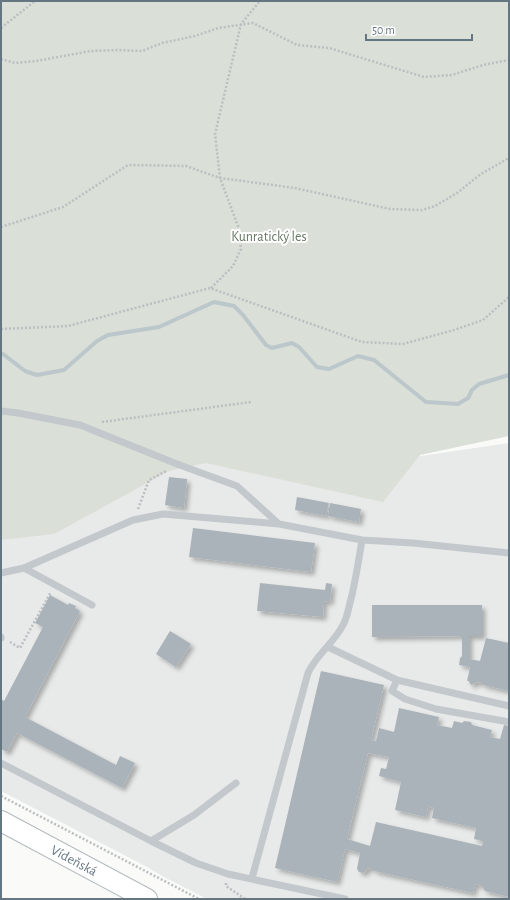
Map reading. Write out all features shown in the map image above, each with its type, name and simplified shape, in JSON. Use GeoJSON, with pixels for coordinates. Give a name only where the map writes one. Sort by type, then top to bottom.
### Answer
{"type":"FeatureCollection","features":[{"type":"Feature","properties":{"kind":"main road","name":"Vídeňská"},"geometry":{"type":"LineString","coordinates":[[1,821],[147,899]]}},
{"type":"Feature","properties":{"kind":"lane"},"geometry":{"type":"LineString","coordinates":[[1,411],[80,425],[177,464],[237,486],[279,524]]}},
{"type":"Feature","properties":{"kind":"lane"},"geometry":{"type":"LineString","coordinates":[[1,573],[24,568],[133,520],[163,514],[279,524],[362,540],[413,543],[509,553]]}},
{"type":"Feature","properties":{"kind":"lane"},"geometry":{"type":"LineString","coordinates":[[252,878],[308,673],[311,666],[340,630],[347,616],[362,540]]}},
{"type":"Feature","properties":{"kind":"lane"},"geometry":{"type":"LineString","coordinates":[[24,568],[92,605]]}},
{"type":"Feature","properties":{"kind":"lane"},"geometry":{"type":"LineString","coordinates":[[328,646],[397,680],[509,706]]}},
{"type":"Feature","properties":{"kind":"lane"},"geometry":{"type":"LineString","coordinates":[[397,680],[392,691],[405,699],[436,709],[509,722]]}},
{"type":"Feature","properties":{"kind":"lane"},"geometry":{"type":"LineString","coordinates":[[1,763],[196,863],[212,869],[345,899]]}},
{"type":"Feature","properties":{"kind":"lane"},"geometry":{"type":"LineString","coordinates":[[151,841],[194,815],[236,783]]}},
{"type":"Feature","properties":{"kind":"path"},"geometry":{"type":"LineString","coordinates":[[1,28],[35,1]]}},
{"type":"Feature","properties":{"kind":"path"},"geometry":{"type":"LineString","coordinates":[[1,330],[68,326],[211,288],[233,266],[241,249],[238,226],[220,178],[215,134],[241,24],[260,1]]}},
{"type":"Feature","properties":{"kind":"path"},"geometry":{"type":"LineString","coordinates":[[1,59],[14,63],[36,61],[91,51],[142,51],[162,43],[195,36],[218,28],[253,23],[297,46],[329,48],[424,78],[452,75],[484,65],[509,60]]}},
{"type":"Feature","properties":{"kind":"path"},"geometry":{"type":"LineString","coordinates":[[1,227],[62,207],[128,165],[186,166],[220,178],[295,188],[390,209],[422,210],[435,206],[457,193],[481,174],[509,158]]}},
{"type":"Feature","properties":{"kind":"path"},"geometry":{"type":"LineString","coordinates":[[211,288],[362,342],[403,344],[454,330],[483,320],[509,297]]}},
{"type":"Feature","properties":{"kind":"path"},"geometry":{"type":"LineString","coordinates":[[80,425],[251,402]]}},
{"type":"Feature","properties":{"kind":"path"},"geometry":{"type":"LineString","coordinates":[[133,520],[149,480],[177,464]]}},
{"type":"Feature","properties":{"kind":"path"},"geometry":{"type":"LineString","coordinates":[[1,638],[20,648],[55,585]]}},
{"type":"Feature","properties":{"kind":"path"},"geometry":{"type":"LineString","coordinates":[[1,796],[199,899]]}},
{"type":"Feature","properties":{"kind":"path"},"geometry":{"type":"LineString","coordinates":[[226,880],[227,887],[245,899]]}},
{"type":"Feature","properties":{"kind":"shaded area"},"geometry":{"type":"Polygon","coordinates":[[[1,409],[407,458],[509,443],[509,899],[207,899],[1,791],[1,409]]]}},
{"type":"Feature","properties":{"kind":"green space","name":"Kunratický les"},"geometry":{"type":"Polygon","coordinates":[[[1,1],[509,1],[509,436],[420,455],[383,502],[206,463],[169,471],[54,534],[1,540],[1,1]]]}},
{"type":"Feature","properties":{"kind":"building"},"geometry":{"type":"Polygon","coordinates":[[[169,477],[187,479],[184,508],[165,505],[169,477]]]}},
{"type":"Feature","properties":{"kind":"building"},"geometry":{"type":"Polygon","coordinates":[[[297,497],[329,503],[326,516],[295,510],[297,497]]]}},
{"type":"Feature","properties":{"kind":"building"},"geometry":{"type":"Polygon","coordinates":[[[330,503],[361,509],[359,522],[328,516],[330,503]]]}},
{"type":"Feature","properties":{"kind":"building"},"geometry":{"type":"Polygon","coordinates":[[[193,528],[315,543],[311,572],[189,557],[193,528]]]}},
{"type":"Feature","properties":{"kind":"building"},"geometry":{"type":"Polygon","coordinates":[[[260,583],[325,590],[326,583],[332,584],[330,602],[324,601],[323,617],[257,611],[260,583]]]}},
{"type":"Feature","properties":{"kind":"building"},"geometry":{"type":"Polygon","coordinates":[[[50,595],[68,605],[69,603],[76,606],[75,608],[80,611],[25,717],[116,765],[120,756],[135,763],[122,788],[17,733],[7,752],[1,749],[1,699],[4,701],[43,627],[35,623],[50,595]]]}},
{"type":"Feature","properties":{"kind":"building"},"geometry":{"type":"Polygon","coordinates":[[[372,605],[482,605],[482,636],[469,636],[469,659],[480,661],[486,638],[509,643],[509,691],[483,685],[483,683],[476,682],[472,685],[469,681],[467,681],[470,667],[459,665],[460,658],[462,656],[462,636],[372,637],[372,605]]]}},
{"type":"Feature","properties":{"kind":"building"},"geometry":{"type":"Polygon","coordinates":[[[170,631],[191,644],[176,667],[156,654],[170,631]]]}},
{"type":"Feature","properties":{"kind":"building"},"geometry":{"type":"Polygon","coordinates":[[[321,671],[384,685],[371,740],[376,741],[379,728],[394,732],[399,708],[439,717],[437,725],[452,728],[454,721],[462,723],[464,721],[471,722],[472,725],[492,730],[490,737],[500,739],[504,725],[509,726],[509,897],[485,891],[482,886],[475,884],[473,893],[374,871],[374,869],[367,868],[363,873],[359,872],[357,869],[360,853],[345,849],[337,882],[275,868],[321,671]],[[368,753],[347,839],[370,846],[376,822],[482,846],[483,841],[474,839],[476,828],[432,818],[434,807],[428,806],[426,817],[395,810],[401,782],[379,776],[381,768],[386,769],[389,757],[368,753]]]}},
{"type":"Feature","properties":{"kind":"waterway"},"geometry":{"type":"LineString","coordinates":[[1,354],[25,371],[37,375],[64,370],[97,341],[108,335],[159,327],[214,302],[234,306],[243,315],[266,345],[272,348],[292,343],[299,347],[317,367],[329,369],[358,356],[374,360],[426,402],[458,404],[468,398],[472,390],[479,384],[509,375]]}}]}
